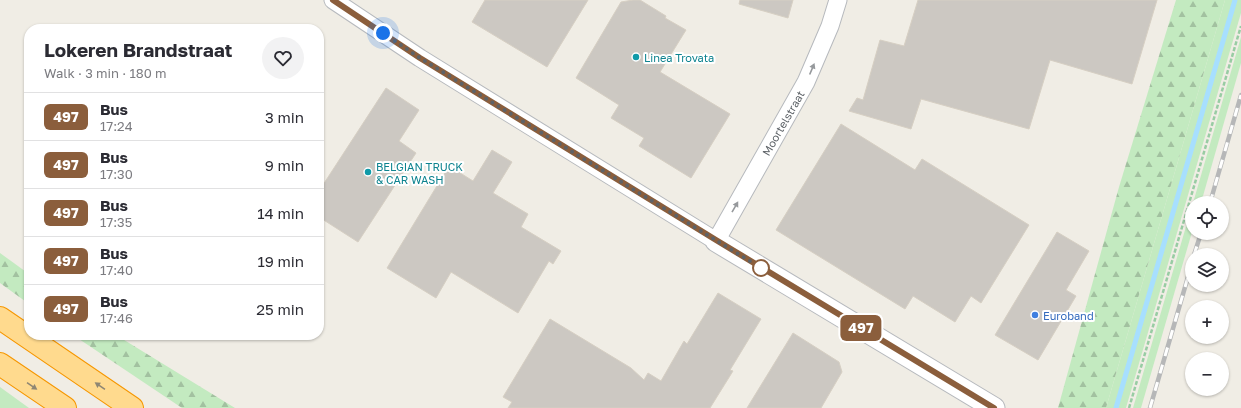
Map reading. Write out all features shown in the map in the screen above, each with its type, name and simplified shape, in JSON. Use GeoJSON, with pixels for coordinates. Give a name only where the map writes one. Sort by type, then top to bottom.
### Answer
{"type":"FeatureCollection","features":[{"type":"Feature","properties":{"kind":"highway"},"geometry":{"type":"LineString","coordinates":[[0,318],[24,334]]}},
{"type":"Feature","properties":{"kind":"highway"},"geometry":{"type":"LineString","coordinates":[[32,340],[132,408]]}},
{"type":"Feature","properties":{"kind":"highway"},"geometry":{"type":"LineString","coordinates":[[0,364],[65,408]]}},
{"type":"Feature","properties":{"kind":"street"},"geometry":{"type":"LineString","coordinates":[[333,0],[420,58],[716,240],[994,408]]}},
{"type":"Feature","properties":{"kind":"street","name":"Moortelstraat"},"geometry":{"type":"LineString","coordinates":[[716,240],[806,82],[830,26],[838,0]]}},
{"type":"Feature","properties":{"kind":"path"},"geometry":{"type":"LineString","coordinates":[[1129,408],[1241,26]]}},
{"type":"Feature","properties":{"kind":"green space"},"geometry":{"type":"Polygon","coordinates":[[[1176,0],[1225,0],[1106,408],[1058,408],[1119,187],[1176,0]]]}},
{"type":"Feature","properties":{"kind":"green space"},"geometry":{"type":"Polygon","coordinates":[[[1225,0],[1241,0],[1241,13],[1188,196],[1185,196],[1185,205],[1126,408],[1106,408],[1225,0]]]}},
{"type":"Feature","properties":{"kind":"green space"},"geometry":{"type":"Polygon","coordinates":[[[1241,37],[1241,63],[1203,196],[1195,196],[1241,37]]]}},
{"type":"Feature","properties":{"kind":"green space"},"geometry":{"type":"Polygon","coordinates":[[[1185,230],[1185,240],[1190,240],[1187,248],[1185,248],[1185,256],[1141,408],[1133,408],[1185,230]]]}},
{"type":"Feature","properties":{"kind":"green space"},"geometry":{"type":"Polygon","coordinates":[[[0,253],[24,270],[24,300],[0,283],[0,253]]]}},
{"type":"Feature","properties":{"kind":"green space"},"geometry":{"type":"Polygon","coordinates":[[[80,340],[124,340],[235,408],[182,408],[80,340]]]}},
{"type":"Feature","properties":{"kind":"green space"},"geometry":{"type":"Polygon","coordinates":[[[0,387],[29,408],[0,408],[0,387]]]}},
{"type":"Feature","properties":{"kind":"building"},"geometry":{"type":"Polygon","coordinates":[[[485,0],[588,0],[547,67],[472,22],[485,0]]]}},
{"type":"Feature","properties":{"kind":"building"},"geometry":{"type":"Polygon","coordinates":[[[640,0],[666,16],[665,18],[686,30],[660,72],[730,114],[691,178],[639,146],[644,138],[611,118],[619,105],[576,78],[621,2],[640,0]]]}},
{"type":"Feature","properties":{"kind":"building"},"geometry":{"type":"Polygon","coordinates":[[[740,0],[793,0],[788,18],[739,4],[740,0]]]}},
{"type":"Feature","properties":{"kind":"building"},"geometry":{"type":"Polygon","coordinates":[[[918,0],[1157,0],[1132,84],[1050,60],[1029,129],[921,99],[911,129],[849,111],[857,98],[863,100],[880,40],[904,46],[918,0]]]}},
{"type":"Feature","properties":{"kind":"building","name":"BELGIAN TRUCK & CAR WASH"},"geometry":{"type":"Polygon","coordinates":[[[386,88],[419,110],[399,141],[416,153],[358,242],[324,220],[324,183],[386,88]]]}},
{"type":"Feature","properties":{"kind":"building"},"geometry":{"type":"Polygon","coordinates":[[[841,124],[915,170],[922,159],[1029,225],[981,303],[971,296],[955,322],[913,296],[905,309],[776,230],[841,124]]]}},
{"type":"Feature","properties":{"kind":"building"},"geometry":{"type":"Polygon","coordinates":[[[492,150],[512,162],[493,193],[528,214],[521,227],[561,251],[553,264],[549,261],[518,313],[451,272],[436,298],[387,268],[449,166],[473,181],[492,150]]]}},
{"type":"Feature","properties":{"kind":"building","name":"Euroband"},"geometry":{"type":"Polygon","coordinates":[[[1057,232],[1089,251],[1066,290],[1076,296],[1038,360],[995,335],[1057,232]]]}},
{"type":"Feature","properties":{"kind":"building"},"geometry":{"type":"Polygon","coordinates":[[[718,293],[761,319],[730,370],[733,371],[710,408],[508,408],[512,402],[503,397],[550,319],[631,368],[644,380],[648,373],[661,381],[684,341],[687,344],[718,293]]]}},
{"type":"Feature","properties":{"kind":"building"},"geometry":{"type":"Polygon","coordinates":[[[793,333],[839,362],[842,372],[821,408],[747,408],[793,333]]]}},
{"type":"Feature","properties":{"kind":"waterway"},"geometry":{"type":"LineString","coordinates":[[1116,408],[1235,0]]}},
{"type":"Feature","properties":{"kind":"railway"},"geometry":{"type":"LineString","coordinates":[[1212,196],[1241,95]]}},
{"type":"Feature","properties":{"kind":"railway"},"geometry":{"type":"LineString","coordinates":[[1196,248],[1199,240]]}},
{"type":"Feature","properties":{"kind":"railway"},"geometry":{"type":"LineString","coordinates":[[1150,408],[1185,287]]}},
{"type":"Feature","properties":{"kind":"bus line","name":"497"},"geometry":{"type":"LineString","coordinates":[[333,0],[420,58],[716,240],[994,408]]}},
{"type":"Feature","properties":{"kind":"place","name":"Linea Trovata"},"geometry":{"type":"Point","coordinates":[636,57]}},
{"type":"Feature","properties":{"kind":"place","name":"BELGIAN TRUCK & CAR WASH"},"geometry":{"type":"Point","coordinates":[368,172]}},
{"type":"Feature","properties":{"kind":"place","name":"Euroband"},"geometry":{"type":"Point","coordinates":[1035,315]}},
{"type":"Feature","properties":{"kind":"route"},"geometry":{"type":"LineString","coordinates":[[383,33],[420,58],[761,268]]}}]}
